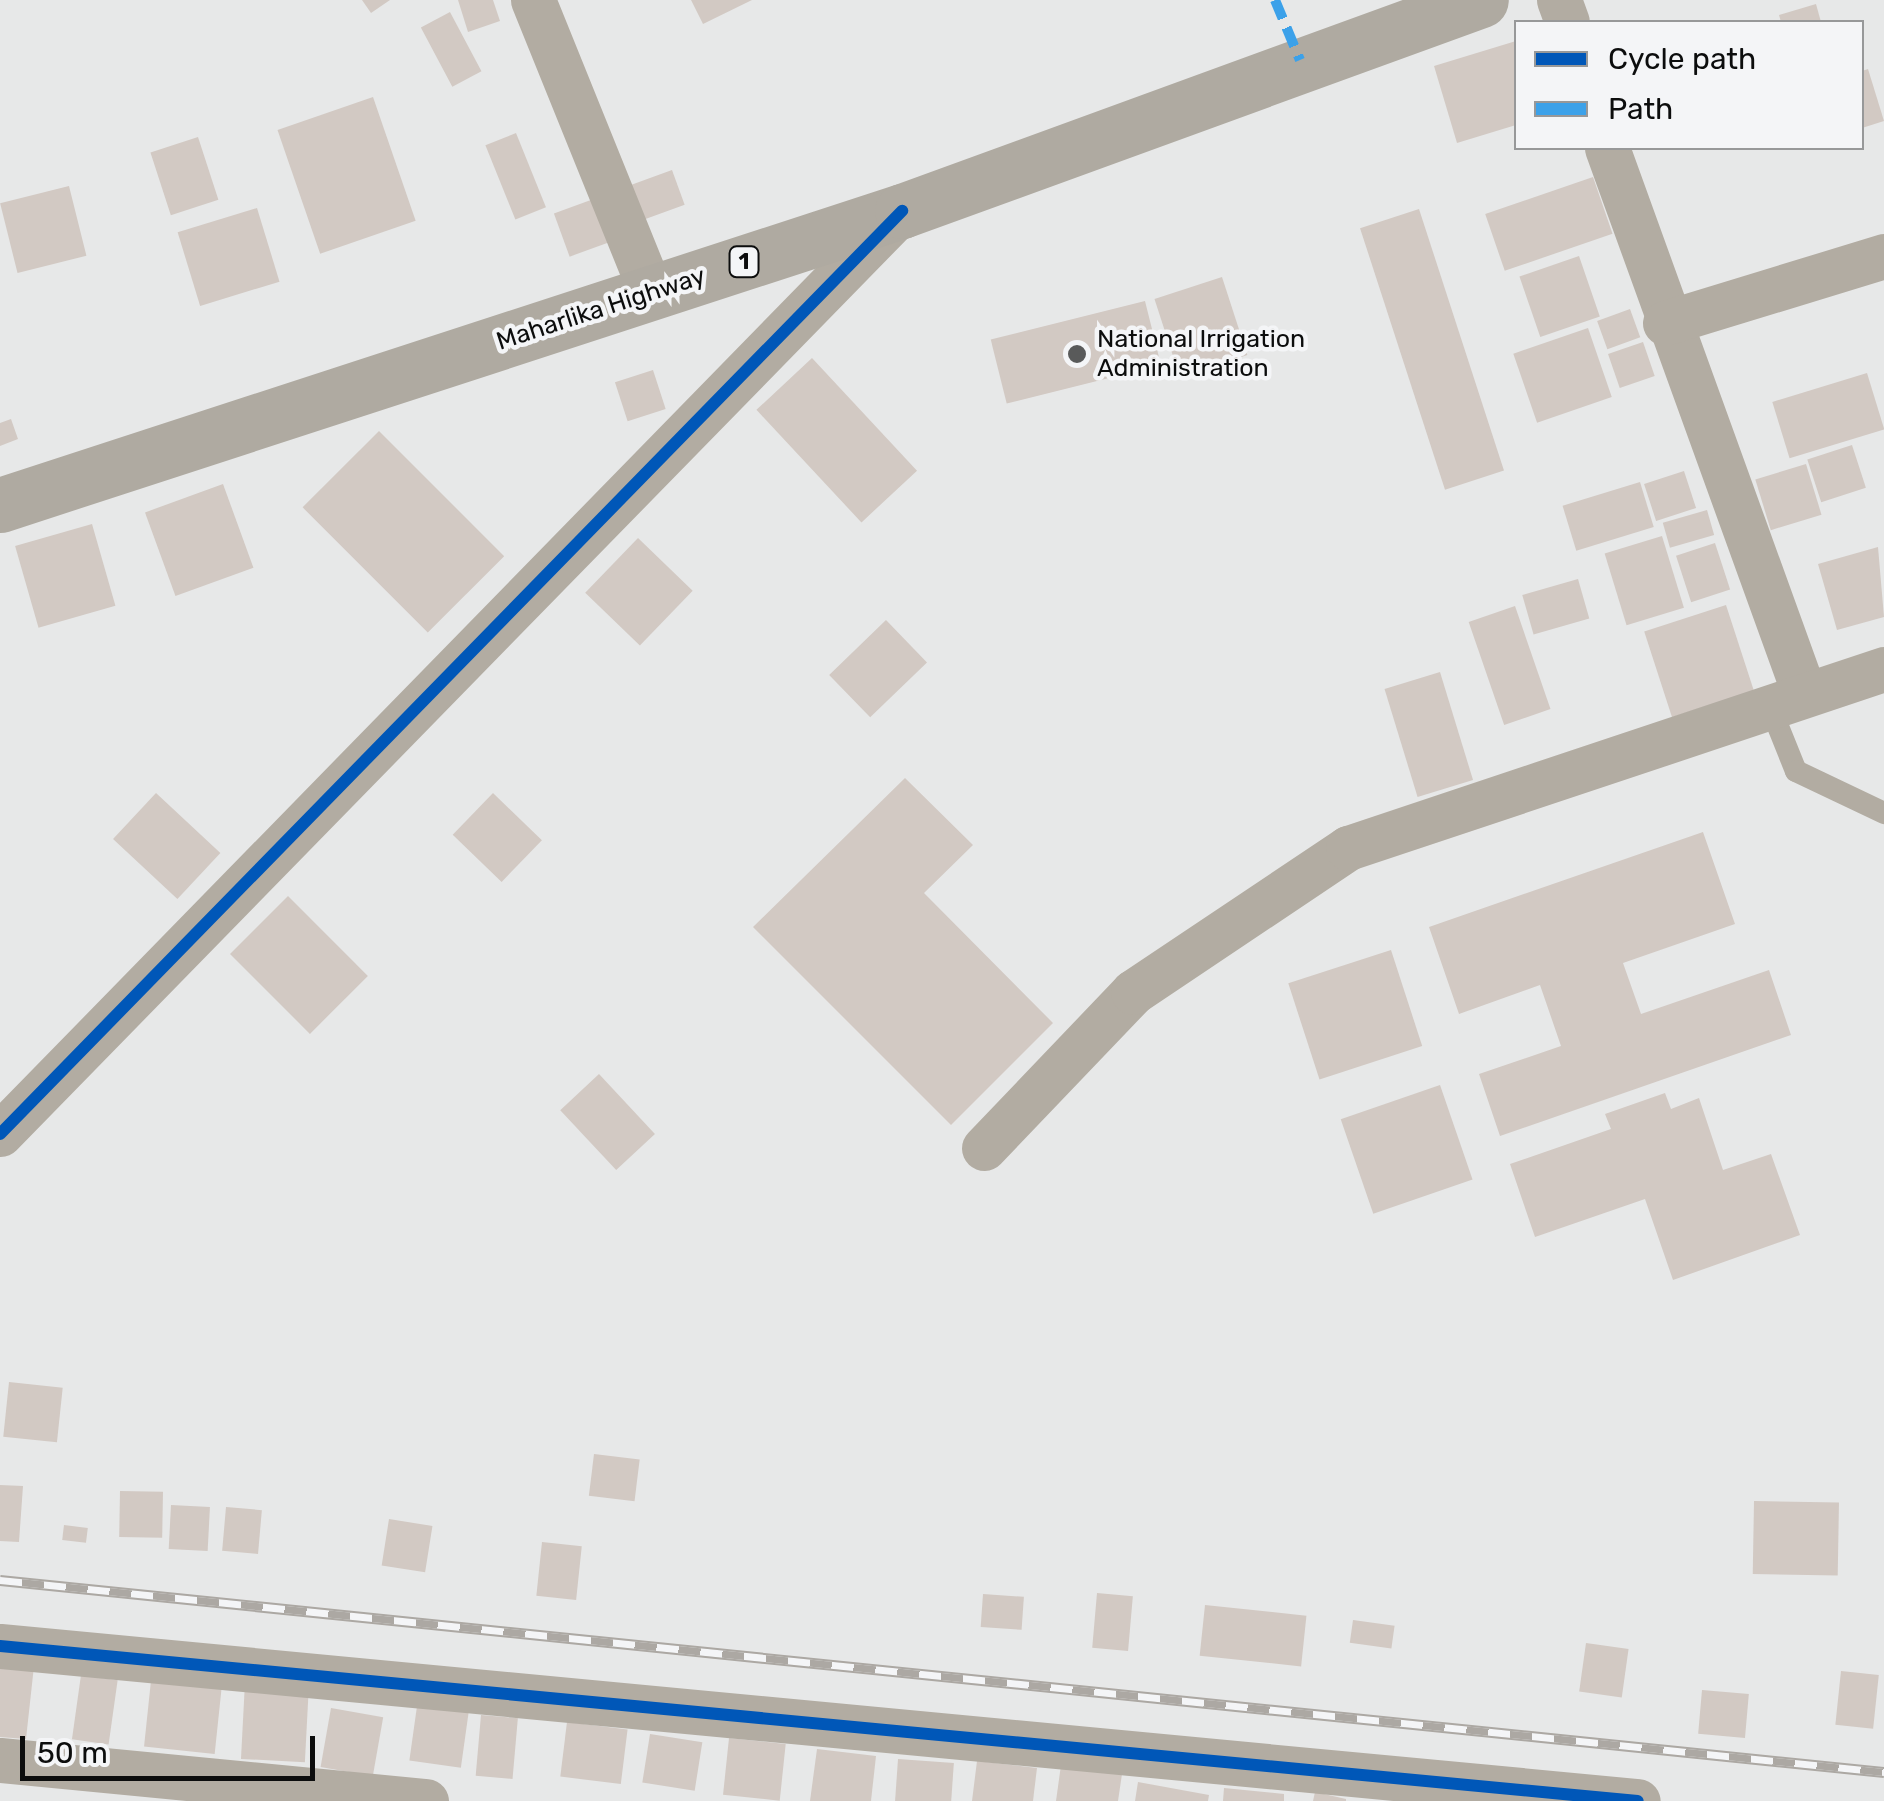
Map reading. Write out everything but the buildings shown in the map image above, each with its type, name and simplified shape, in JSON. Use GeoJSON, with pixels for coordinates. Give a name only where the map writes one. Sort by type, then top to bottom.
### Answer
{"type":"FeatureCollection","features":[{"type":"Feature","properties":{"kind":"highway","name":"Maharlika Highway"},"geometry":{"type":"LineString","coordinates":[[0,504],[902,211],[1481,0]]}},
{"type":"Feature","properties":{"kind":"street"},"geometry":{"type":"LineString","coordinates":[[532,0],[651,292]]}},
{"type":"Feature","properties":{"kind":"street"},"geometry":{"type":"LineString","coordinates":[[1609,150],[1786,697]]}},
{"type":"Feature","properties":{"kind":"street"},"geometry":{"type":"LineString","coordinates":[[0,1134],[902,211]]}},
{"type":"Feature","properties":{"kind":"street"},"geometry":{"type":"LineString","coordinates":[[1665,323],[1884,256]]}},
{"type":"Feature","properties":{"kind":"street"},"geometry":{"type":"LineString","coordinates":[[984,1148],[1134,992],[1348,848],[1786,697],[1884,669]]}},
{"type":"Feature","properties":{"kind":"street"},"geometry":{"type":"LineString","coordinates":[[0,1646],[1477,1794],[1638,1801]]}},
{"type":"Feature","properties":{"kind":"street"},"geometry":{"type":"LineString","coordinates":[[0,1760],[109,1783],[404,1800]]}},
{"type":"Feature","properties":{"kind":"lane"},"geometry":{"type":"LineString","coordinates":[[1786,697],[1796,770],[1884,813]]}},
{"type":"Feature","properties":{"kind":"railway"},"geometry":{"type":"LineString","coordinates":[[0,1580],[1884,1772]]}},
{"type":"Feature","properties":{"kind":"marked path"},"geometry":{"type":"LineString","coordinates":[[1275,0],[1300,60]]}},
{"type":"Feature","properties":{"kind":"cycle path"},"geometry":{"type":"LineString","coordinates":[[0,1134],[902,211]]}},
{"type":"Feature","properties":{"kind":"cycle path"},"geometry":{"type":"LineString","coordinates":[[0,1646],[1638,1801]]}},
{"type":"Feature","properties":{"kind":"place","name":"National Irrigation Administration"},"geometry":{"type":"Point","coordinates":[1077,354]}}]}
